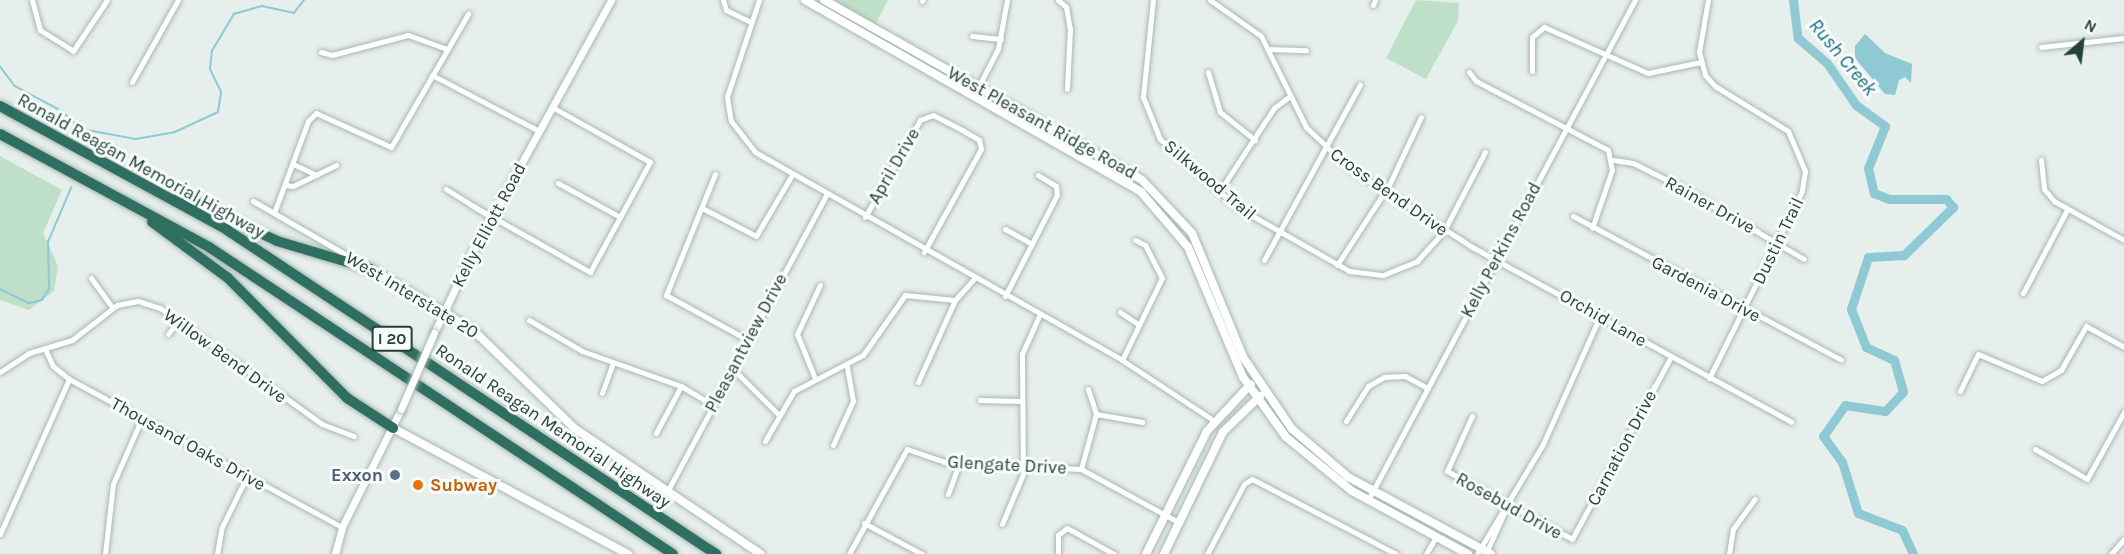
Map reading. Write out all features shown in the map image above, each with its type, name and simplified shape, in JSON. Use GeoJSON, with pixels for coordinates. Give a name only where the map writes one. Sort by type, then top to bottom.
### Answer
{"type":"FeatureCollection","features":[{"type":"Feature","properties":{"kind":"highway","name":"Ronald Reagan Memorial Highway"},"geometry":{"type":"LineString","coordinates":[[0,106],[60,136],[227,230],[716,554]]}},
{"type":"Feature","properties":{"kind":"highway","name":"Ronald Reagan Memorial Highway"},"geometry":{"type":"LineString","coordinates":[[0,134],[218,253],[673,554]]}},
{"type":"Feature","properties":{"kind":"highway"},"geometry":{"type":"LineString","coordinates":[[60,136],[236,224],[321,258],[371,269]]}},
{"type":"Feature","properties":{"kind":"highway"},"geometry":{"type":"LineString","coordinates":[[15,142],[189,246],[282,329],[347,398],[393,428]]}},
{"type":"Feature","properties":{"kind":"main road","name":"West Pleasant Ridge Road"},"geometry":{"type":"LineString","coordinates":[[805,0],[973,97],[1119,177],[1160,210],[1204,279],[1239,369],[1264,393],[1314,451],[1373,492],[1484,552]]}},
{"type":"Feature","properties":{"kind":"main road","name":"West Pleasant Ridge Road"},"geometry":{"type":"LineString","coordinates":[[824,0],[1122,166],[1160,195],[1205,257],[1256,399],[1269,416],[1301,452],[1368,500],[1468,554]]}},
{"type":"Feature","properties":{"kind":"main road","name":"West Interstate 20"},"geometry":{"type":"LineString","coordinates":[[371,269],[486,340],[574,428],[761,554]]}},
{"type":"Feature","properties":{"kind":"main road"},"geometry":{"type":"LineString","coordinates":[[1235,396],[1239,369]]}},
{"type":"Feature","properties":{"kind":"main road"},"geometry":{"type":"LineString","coordinates":[[1146,554],[1214,420],[1235,396],[1252,383]]}},
{"type":"Feature","properties":{"kind":"main road"},"geometry":{"type":"LineString","coordinates":[[1164,554],[1212,451],[1235,417],[1264,393]]}},
{"type":"Feature","properties":{"kind":"main road"},"geometry":{"type":"LineString","coordinates":[[1235,417],[1251,409],[1269,416]]}},
{"type":"Feature","properties":{"kind":"main road"},"geometry":{"type":"LineString","coordinates":[[393,428],[628,554]]}},
{"type":"Feature","properties":{"kind":"street"},"geometry":{"type":"LineString","coordinates":[[32,0],[40,30],[73,51],[107,0]]}},
{"type":"Feature","properties":{"kind":"street"},"geometry":{"type":"LineString","coordinates":[[132,82],[178,0]]}},
{"type":"Feature","properties":{"kind":"street","name":"Kelly Elliott Road"},"geometry":{"type":"LineString","coordinates":[[335,554],[342,527],[393,428],[434,333],[489,216],[611,0]]}},
{"type":"Feature","properties":{"kind":"street"},"geometry":{"type":"LineString","coordinates":[[723,0],[726,10],[751,22]]}},
{"type":"Feature","properties":{"kind":"street"},"geometry":{"type":"LineString","coordinates":[[759,0],[731,76],[731,121],[755,152],[924,252],[1170,388],[1214,420]]}},
{"type":"Feature","properties":{"kind":"street"},"geometry":{"type":"LineString","coordinates":[[973,97],[1001,39],[1007,0]]}},
{"type":"Feature","properties":{"kind":"street"},"geometry":{"type":"LineString","coordinates":[[1058,0],[1066,7],[1070,29],[1067,89]]}},
{"type":"Feature","properties":{"kind":"street","name":"Silkwood Trail"},"geometry":{"type":"LineString","coordinates":[[1153,0],[1144,82],[1148,118],[1172,152],[1219,192],[1278,232],[1337,265],[1371,276],[1394,273],[1417,261],[1444,231],[1485,152]]}},
{"type":"Feature","properties":{"kind":"street","name":"Cross Bend Drive"},"geometry":{"type":"LineString","coordinates":[[1210,0],[1245,21],[1268,49],[1290,96],[1326,149],[1444,231],[1496,260]]}},
{"type":"Feature","properties":{"kind":"street","name":"Kelly Perkins Road"},"geometry":{"type":"LineString","coordinates":[[1368,500],[1635,0]]}},
{"type":"Feature","properties":{"kind":"street"},"geometry":{"type":"LineString","coordinates":[[1532,71],[1532,37],[1538,28],[1656,74],[1701,62],[1708,0]]}},
{"type":"Feature","properties":{"kind":"street"},"geometry":{"type":"LineString","coordinates":[[274,213],[308,121],[316,113],[388,148],[468,14]]}},
{"type":"Feature","properties":{"kind":"street"},"geometry":{"type":"LineString","coordinates":[[321,52],[332,55],[408,34],[447,49]]}},
{"type":"Feature","properties":{"kind":"street"},"geometry":{"type":"LineString","coordinates":[[972,36],[1001,39]]}},
{"type":"Feature","properties":{"kind":"street"},"geometry":{"type":"LineString","coordinates":[[2042,47],[2124,38]]}},
{"type":"Feature","properties":{"kind":"street"},"geometry":{"type":"LineString","coordinates":[[1268,49],[1306,50]]}},
{"type":"Feature","properties":{"kind":"street","name":"Dustin Trail"},"geometry":{"type":"LineString","coordinates":[[1701,62],[1715,86],[1782,126],[1800,150],[1805,183],[1709,378]]}},
{"type":"Feature","properties":{"kind":"street"},"geometry":{"type":"LineString","coordinates":[[1208,72],[1220,112],[1255,140]]}},
{"type":"Feature","properties":{"kind":"street"},"geometry":{"type":"LineString","coordinates":[[1469,72],[1476,81],[1604,146],[1614,160],[1592,228]]}},
{"type":"Feature","properties":{"kind":"street"},"geometry":{"type":"LineString","coordinates":[[432,75],[539,131]]}},
{"type":"Feature","properties":{"kind":"street"},"geometry":{"type":"LineString","coordinates":[[1264,260],[1360,85]]}},
{"type":"Feature","properties":{"kind":"street"},"geometry":{"type":"LineString","coordinates":[[1219,192],[1274,108],[1290,96]]}},
{"type":"Feature","properties":{"kind":"street"},"geometry":{"type":"LineString","coordinates":[[446,189],[489,216],[590,272],[650,162],[552,107]]}},
{"type":"Feature","properties":{"kind":"street","name":"April Drive"},"geometry":{"type":"LineString","coordinates":[[865,218],[926,116],[944,120],[982,146],[924,252]]}},
{"type":"Feature","properties":{"kind":"street"},"geometry":{"type":"LineString","coordinates":[[1337,265],[1385,191],[1421,117]]}},
{"type":"Feature","properties":{"kind":"street","name":"Rainer Drive"},"geometry":{"type":"LineString","coordinates":[[1614,160],[1633,162],[1804,259]]}},
{"type":"Feature","properties":{"kind":"street"},"geometry":{"type":"LineString","coordinates":[[2041,160],[2044,189],[2067,210],[2124,240]]}},
{"type":"Feature","properties":{"kind":"street"},"geometry":{"type":"LineString","coordinates":[[293,164],[317,175]]}},
{"type":"Feature","properties":{"kind":"street"},"geometry":{"type":"LineString","coordinates":[[286,184],[317,175],[336,165]]}},
{"type":"Feature","properties":{"kind":"street"},"geometry":{"type":"LineString","coordinates":[[715,174],[666,295],[748,340]]}},
{"type":"Feature","properties":{"kind":"street"},"geometry":{"type":"LineString","coordinates":[[702,208],[756,236],[792,175]]}},
{"type":"Feature","properties":{"kind":"street"},"geometry":{"type":"LineString","coordinates":[[1005,296],[1058,191],[1038,175]]}},
{"type":"Feature","properties":{"kind":"street"},"geometry":{"type":"LineString","coordinates":[[558,183],[620,217]]}},
{"type":"Feature","properties":{"kind":"street","name":"Pleasantview Drive"},"geometry":{"type":"LineString","coordinates":[[667,492],[826,195]]}},
{"type":"Feature","properties":{"kind":"street","name":"West Interstate 20"},"geometry":{"type":"LineString","coordinates":[[253,201],[371,269]]}},
{"type":"Feature","properties":{"kind":"street"},"geometry":{"type":"LineString","coordinates":[[2023,293],[2067,210]]}},
{"type":"Feature","properties":{"kind":"street","name":"Gardenia Drive"},"geometry":{"type":"LineString","coordinates":[[1573,216],[1742,312],[1841,360]]}},
{"type":"Feature","properties":{"kind":"street"},"geometry":{"type":"LineString","coordinates":[[1005,229],[1032,244]]}},
{"type":"Feature","properties":{"kind":"street"},"geometry":{"type":"LineString","coordinates":[[1122,360],[1162,278],[1145,246],[1135,240]]}},
{"type":"Feature","properties":{"kind":"street","name":"Orchid Lane"},"geometry":{"type":"LineString","coordinates":[[1496,260],[1791,422]]}},
{"type":"Feature","properties":{"kind":"street"},"geometry":{"type":"LineString","coordinates":[[91,278],[112,308]]}},
{"type":"Feature","properties":{"kind":"street"},"geometry":{"type":"LineString","coordinates":[[918,382],[955,300],[974,279]]}},
{"type":"Feature","properties":{"kind":"street"},"geometry":{"type":"LineString","coordinates":[[814,376],[797,334],[820,285]]}},
{"type":"Feature","properties":{"kind":"street"},"geometry":{"type":"LineString","coordinates":[[765,441],[778,414],[794,391],[814,376],[847,366],[867,351],[905,295],[955,300]]}},
{"type":"Feature","properties":{"kind":"street","name":"Willow Bend Drive"},"geometry":{"type":"LineString","coordinates":[[0,372],[45,349],[72,340],[112,308],[138,301],[178,321],[294,406],[342,435],[354,436]]}},
{"type":"Feature","properties":{"kind":"street"},"geometry":{"type":"LineString","coordinates":[[1120,312],[1139,325]]}},
{"type":"Feature","properties":{"kind":"street"},"geometry":{"type":"LineString","coordinates":[[1002,524],[1023,467],[1022,354],[1039,316]]}},
{"type":"Feature","properties":{"kind":"street"},"geometry":{"type":"LineString","coordinates":[[1484,552],[1507,506],[1543,444],[1600,316]]}},
{"type":"Feature","properties":{"kind":"street"},"geometry":{"type":"LineString","coordinates":[[168,334],[178,321]]}},
{"type":"Feature","properties":{"kind":"street"},"geometry":{"type":"LineString","coordinates":[[529,321],[614,363],[681,386],[713,405]]}},
{"type":"Feature","properties":{"kind":"street"},"geometry":{"type":"LineString","coordinates":[[1960,391],[1978,354],[2042,381],[2061,370],[2086,326],[2124,347]]}},
{"type":"Feature","properties":{"kind":"street","name":"Thousand Oaks Drive"},"geometry":{"type":"LineString","coordinates":[[45,349],[52,366],[69,379],[342,527]]}},
{"type":"Feature","properties":{"kind":"street","name":"Carnation Drive"},"geometry":{"type":"LineString","coordinates":[[1572,539],[1671,357]]}},
{"type":"Feature","properties":{"kind":"street"},"geometry":{"type":"LineString","coordinates":[[602,393],[614,363]]}},
{"type":"Feature","properties":{"kind":"street"},"geometry":{"type":"LineString","coordinates":[[832,445],[853,401],[847,366]]}},
{"type":"Feature","properties":{"kind":"street"},"geometry":{"type":"LineString","coordinates":[[733,369],[778,414]]}},
{"type":"Feature","properties":{"kind":"street"},"geometry":{"type":"LineString","coordinates":[[1346,421],[1368,386],[1384,376],[1404,376],[1428,388]]}},
{"type":"Feature","properties":{"kind":"street"},"geometry":{"type":"LineString","coordinates":[[0,534],[9,528],[43,428],[69,379]]}},
{"type":"Feature","properties":{"kind":"street"},"geometry":{"type":"LineString","coordinates":[[656,433],[681,386]]}},
{"type":"Feature","properties":{"kind":"street"},"geometry":{"type":"LineString","coordinates":[[1081,469],[1096,414],[1088,389]]}},
{"type":"Feature","properties":{"kind":"street"},"geometry":{"type":"LineString","coordinates":[[980,400],[1021,401]]}},
{"type":"Feature","properties":{"kind":"street"},"geometry":{"type":"LineString","coordinates":[[2035,449],[2087,479],[2124,412]]}},
{"type":"Feature","properties":{"kind":"street"},"geometry":{"type":"LineString","coordinates":[[1096,414],[1142,422]]}},
{"type":"Feature","properties":{"kind":"street","name":"Rosebud Drive"},"geometry":{"type":"LineString","coordinates":[[1472,416],[1447,471],[1507,506],[1572,539]]}},
{"type":"Feature","properties":{"kind":"street"},"geometry":{"type":"LineString","coordinates":[[105,554],[113,484],[142,418]]}},
{"type":"Feature","properties":{"kind":"street","name":"Glengate Drive"},"geometry":{"type":"LineString","coordinates":[[849,554],[903,450],[958,464],[1081,469],[1180,523]]}},
{"type":"Feature","properties":{"kind":"street"},"geometry":{"type":"LineString","coordinates":[[948,494],[958,464]]}},
{"type":"Feature","properties":{"kind":"street"},"geometry":{"type":"LineString","coordinates":[[217,554],[222,527],[247,476]]}},
{"type":"Feature","properties":{"kind":"street"},"geometry":{"type":"LineString","coordinates":[[1207,554],[1252,479],[1396,554]]}},
{"type":"Feature","properties":{"kind":"street"},"geometry":{"type":"LineString","coordinates":[[1730,554],[1732,530],[1755,499]]}},
{"type":"Feature","properties":{"kind":"street"},"geometry":{"type":"LineString","coordinates":[[864,523],[922,554]]}},
{"type":"Feature","properties":{"kind":"street"},"geometry":{"type":"LineString","coordinates":[[1058,554],[1058,535],[1067,528],[1112,553]]}},
{"type":"Feature","properties":{"kind":"street"},"geometry":{"type":"LineString","coordinates":[[1426,554],[1436,537]]}},
{"type":"Feature","properties":{"kind":"street"},"geometry":{"type":"LineString","coordinates":[[2111,554],[2124,539]]}},
{"type":"Feature","properties":{"kind":"green space"},"geometry":{"type":"Polygon","coordinates":[[[834,0],[888,0],[875,25],[834,0]]]}},
{"type":"Feature","properties":{"kind":"green space"},"geometry":{"type":"Polygon","coordinates":[[[1416,0],[1459,3],[1458,21],[1426,79],[1386,58],[1416,0]]]}},
{"type":"Feature","properties":{"kind":"green space"},"geometry":{"type":"Polygon","coordinates":[[[0,156],[62,190],[43,233],[58,266],[54,291],[29,310],[0,300],[0,156]]]}},
{"type":"Feature","properties":{"kind":"water"},"geometry":{"type":"Polygon","coordinates":[[[1865,34],[1885,53],[1912,64],[1911,83],[1905,77],[1899,80],[1895,95],[1885,94],[1855,58],[1855,46],[1865,34]]]}},
{"type":"Feature","properties":{"kind":"waterway"},"geometry":{"type":"LineString","coordinates":[[0,66],[15,86],[62,111],[82,129],[136,139],[175,132],[218,112],[221,92],[210,69],[212,51],[234,14],[262,6],[294,13],[304,0]]}},
{"type":"Feature","properties":{"kind":"waterway","name":"Rush Creek"},"geometry":{"type":"LineString","coordinates":[[1793,0],[1798,38],[1827,63],[1856,105],[1885,126],[1868,168],[1874,193],[1889,199],[1946,199],[1953,207],[1904,255],[1868,257],[1851,309],[1866,347],[1894,360],[1903,392],[1885,411],[1845,405],[1823,436],[1842,462],[1858,513],[1902,530],[1913,554]]}},
{"type":"Feature","properties":{"kind":"waterway"},"geometry":{"type":"LineString","coordinates":[[0,289],[29,303],[42,300],[49,289],[48,242],[71,188]]}},
{"type":"Feature","properties":{"kind":"place","name":"Exxon"},"geometry":{"type":"Point","coordinates":[395,475]}},
{"type":"Feature","properties":{"kind":"place","name":"Subway"},"geometry":{"type":"Point","coordinates":[418,485]}}]}
